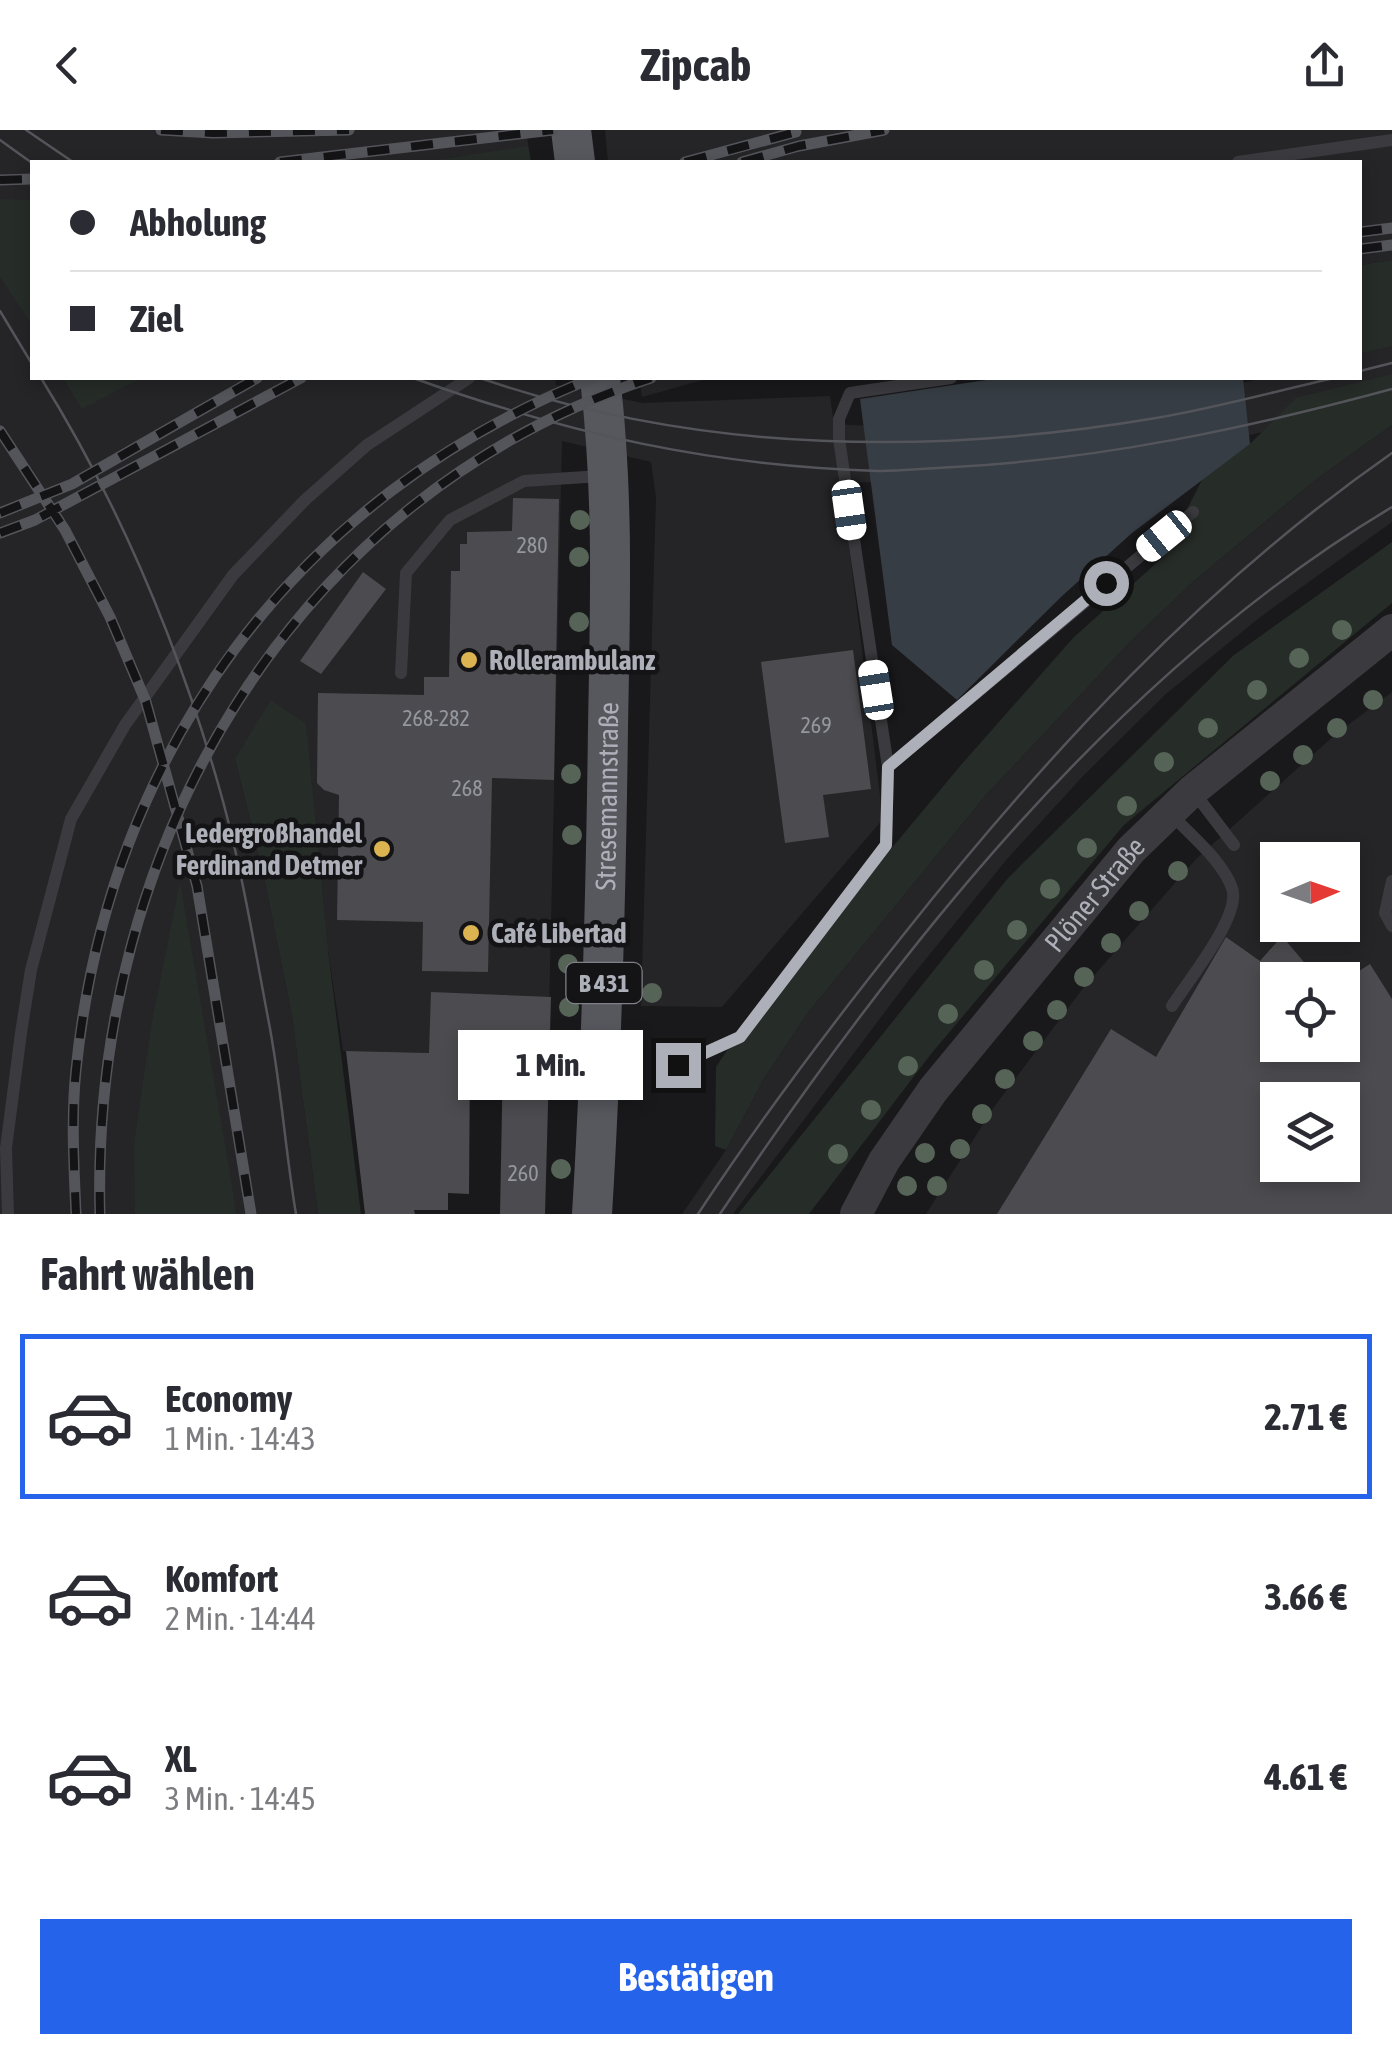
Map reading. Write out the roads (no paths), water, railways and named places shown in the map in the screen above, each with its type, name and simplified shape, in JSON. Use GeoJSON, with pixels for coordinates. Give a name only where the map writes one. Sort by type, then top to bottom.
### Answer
{"type":"FeatureCollection","features":[{"type":"Feature","properties":{"kind":"main road"},"geometry":{"type":"LineString","coordinates":[[571,130],[575,160]]}},
{"type":"Feature","properties":{"kind":"main road","name":"Stresemannstraße"},"geometry":{"type":"LineString","coordinates":[[592,1214],[604,983],[608,476],[600,380]]}},
{"type":"Feature","properties":{"kind":"street","name":"Plöner Straße"},"geometry":{"type":"LineString","coordinates":[[856,1214],[884,1161],[933,1090],[1131,850],[1181,802],[1392,630]]}},
{"type":"Feature","properties":{"kind":"lane"},"geometry":{"type":"LineString","coordinates":[[1252,160],[1392,140]]}},
{"type":"Feature","properties":{"kind":"lane"},"geometry":{"type":"LineString","coordinates":[[8,1214],[6,1148],[21,1032],[32,970],[71,819],[126,725],[233,575],[305,500],[367,445],[466,380]]}},
{"type":"Feature","properties":{"kind":"lane"},"geometry":{"type":"LineString","coordinates":[[678,1065],[740,1037],[886,845],[888,767],[838,438],[839,420],[850,393],[938,380]]}},
{"type":"Feature","properties":{"kind":"lane"},"geometry":{"type":"LineString","coordinates":[[401,673],[406,573],[450,520],[524,481],[608,476]]}},
{"type":"Feature","properties":{"kind":"lane"},"geometry":{"type":"LineString","coordinates":[[888,767],[1194,512]]}},
{"type":"Feature","properties":{"kind":"lane"},"geometry":{"type":"LineString","coordinates":[[1181,802],[1234,845]]}},
{"type":"Feature","properties":{"kind":"lane"},"geometry":{"type":"LineString","coordinates":[[1172,1006],[1232,914],[1234,895],[1181,802]]}},
{"type":"Feature","properties":{"kind":"lane"},"geometry":{"type":"LineString","coordinates":[[1392,881],[1385,913],[1392,926]]}},
{"type":"Feature","properties":{"kind":"tram line"},"geometry":{"type":"LineString","coordinates":[[26,130],[70,160]]}},
{"type":"Feature","properties":{"kind":"tram line"},"geometry":{"type":"LineString","coordinates":[[0,140],[30,162]]}},
{"type":"Feature","properties":{"kind":"tram line"},"geometry":{"type":"LineString","coordinates":[[0,311],[30,361]]}},
{"type":"Feature","properties":{"kind":"tram line"},"geometry":{"type":"LineString","coordinates":[[1362,370],[1392,363]]}},
{"type":"Feature","properties":{"kind":"tram line"},"geometry":{"type":"LineString","coordinates":[[42,380],[95,473],[143,573],[217,780],[239,869],[272,1042],[296,1214]]}},
{"type":"Feature","properties":{"kind":"tram line"},"geometry":{"type":"LineString","coordinates":[[419,380],[528,415],[642,444],[757,462],[878,471],[1010,463],[1120,449],[1284,417],[1392,389]]}},
{"type":"Feature","properties":{"kind":"tram line"},"geometry":{"type":"LineString","coordinates":[[487,380],[562,403],[730,434],[901,442],[986,438],[1156,418],[1325,380]]}},
{"type":"Feature","properties":{"kind":"tram line"},"geometry":{"type":"LineString","coordinates":[[698,1214],[772,1107],[877,968],[958,867],[1071,738],[1192,616],[1256,559],[1392,453]]}},
{"type":"Feature","properties":{"kind":"tram line"},"geometry":{"type":"LineString","coordinates":[[720,1214],[861,1015],[1019,823],[1105,734],[1195,650],[1291,574],[1392,507]]}},
{"type":"Feature","properties":{"kind":"railway"},"geometry":{"type":"LineString","coordinates":[[161,130],[349,130]]}},
{"type":"Feature","properties":{"kind":"railway"},"geometry":{"type":"LineString","coordinates":[[297,160],[553,130]]}},
{"type":"Feature","properties":{"kind":"railway"},"geometry":{"type":"LineString","coordinates":[[749,160],[884,130]]}},
{"type":"Feature","properties":{"kind":"railway"},"geometry":{"type":"LineString","coordinates":[[692,160],[796,132]]}},
{"type":"Feature","properties":{"kind":"railway"},"geometry":{"type":"LineString","coordinates":[[0,180],[30,179]]}},
{"type":"Feature","properties":{"kind":"railway"},"geometry":{"type":"LineString","coordinates":[[1362,232],[1392,228]]}},
{"type":"Feature","properties":{"kind":"railway"},"geometry":{"type":"LineString","coordinates":[[1362,249],[1392,245]]}},
{"type":"Feature","properties":{"kind":"railway"},"geometry":{"type":"LineString","coordinates":[[0,513],[72,484],[254,380]]}},
{"type":"Feature","properties":{"kind":"railway"},"geometry":{"type":"LineString","coordinates":[[0,533],[35,520],[297,380]]}},
{"type":"Feature","properties":{"kind":"railway"},"geometry":{"type":"LineString","coordinates":[[76,1214],[74,1088],[95,954],[128,844],[175,742],[235,649],[307,565],[391,491],[487,429],[589,380]]}},
{"type":"Feature","properties":{"kind":"railway"},"geometry":{"type":"LineString","coordinates":[[100,1214],[106,1078],[131,945],[175,819],[237,703],[316,598],[412,507],[524,433],[646,380]]}},
{"type":"Feature","properties":{"kind":"railway"},"geometry":{"type":"LineString","coordinates":[[0,431],[65,530],[110,617],[146,702],[197,886],[251,1214]]}},
{"type":"Feature","properties":{"kind":"place","name":"Rollerambulanz"},"geometry":{"type":"Point","coordinates":[469,660]}},
{"type":"Feature","properties":{"kind":"place","name":"Ledergroßhandel Ferdinand Detmer"},"geometry":{"type":"Point","coordinates":[382,849]}},
{"type":"Feature","properties":{"kind":"place","name":"Café Libertad"},"geometry":{"type":"Point","coordinates":[471,933]}}]}
